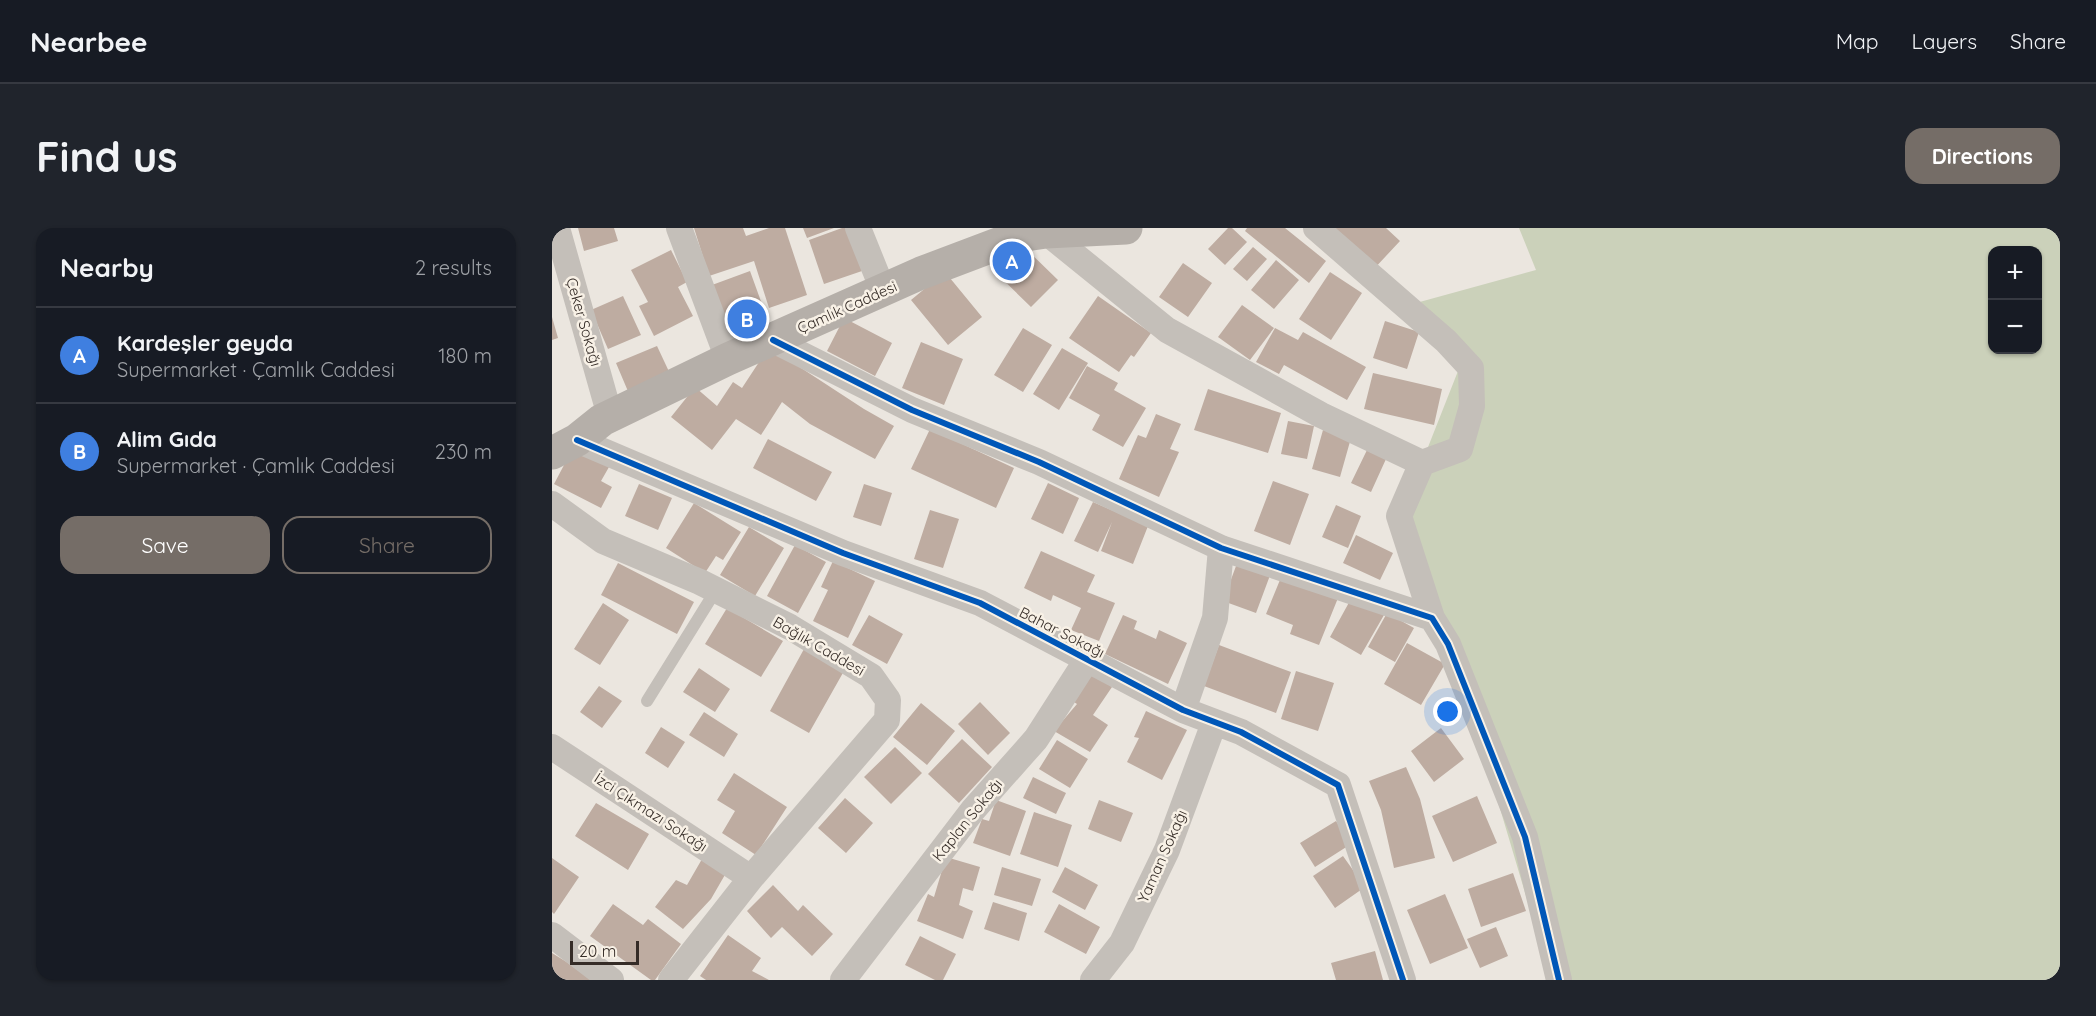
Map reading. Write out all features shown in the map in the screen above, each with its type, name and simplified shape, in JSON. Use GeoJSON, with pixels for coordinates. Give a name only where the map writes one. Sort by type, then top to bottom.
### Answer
{"type":"FeatureCollection","features":[{"type":"Feature","properties":{"kind":"street","name":"Çeker Sokağı"},"geometry":{"type":"LineString","coordinates":[[558,228],[610,416]]}},
{"type":"Feature","properties":{"kind":"street"},"geometry":{"type":"LineString","coordinates":[[679,228],[728,359]]}},
{"type":"Feature","properties":{"kind":"street"},"geometry":{"type":"LineString","coordinates":[[858,228],[883,290]]}},
{"type":"Feature","properties":{"kind":"street","name":"Çamlık Caddesi"},"geometry":{"type":"LineString","coordinates":[[564,447],[610,416],[728,359],[921,273],[1027,232],[1120,228]]}},
{"type":"Feature","properties":{"kind":"street"},"geometry":{"type":"LineString","coordinates":[[1027,232],[1167,330],[1321,415],[1422,463],[1460,449],[1472,406],[1471,368],[1446,341],[1316,228]]}},
{"type":"Feature","properties":{"kind":"street"},"geometry":{"type":"LineString","coordinates":[[773,340],[912,410],[1039,462],[1221,548],[1432,618]]}},
{"type":"Feature","properties":{"kind":"street","name":"Bahar Sokağı"},"geometry":{"type":"LineString","coordinates":[[564,447],[980,603],[1183,710],[1240,732],[1338,784],[1403,980]]}},
{"type":"Feature","properties":{"kind":"street"},"geometry":{"type":"LineString","coordinates":[[1422,463],[1399,516],[1432,618],[1448,644],[1525,837],[1558,980]]}},
{"type":"Feature","properties":{"kind":"street","name":"Bağlık Caddesi"},"geometry":{"type":"LineString","coordinates":[[552,504],[603,542],[716,590],[790,627],[871,676],[888,700],[887,720],[751,878],[671,980]]}},
{"type":"Feature","properties":{"kind":"street"},"geometry":{"type":"LineString","coordinates":[[1183,710],[1215,618],[1221,548]]}},
{"type":"Feature","properties":{"kind":"street","name":"Kaplan Sokağı"},"geometry":{"type":"LineString","coordinates":[[850,979],[973,810],[1036,739],[1088,658]]}},
{"type":"Feature","properties":{"kind":"street","name":"Yaman Sokağı"},"geometry":{"type":"LineString","coordinates":[[1093,980],[1122,943],[1167,850],[1214,723]]}},
{"type":"Feature","properties":{"kind":"street","name":"İzci Çıkmazı Sokağı"},"geometry":{"type":"LineString","coordinates":[[552,747],[751,878]]}},
{"type":"Feature","properties":{"kind":"street"},"geometry":{"type":"LineString","coordinates":[[552,935],[611,980]]}},
{"type":"Feature","properties":{"kind":"lane"},"geometry":{"type":"LineString","coordinates":[[647,701],[716,590]]}},
{"type":"Feature","properties":{"kind":"green space"},"geometry":{"type":"Polygon","coordinates":[[[1519,228],[2060,228],[2060,980],[1551,980],[1444,620],[1404,508],[1460,366],[1416,303],[1536,270],[1519,228]]]}},
{"type":"Feature","properties":{"kind":"building"},"geometry":{"type":"Polygon","coordinates":[[[578,228],[614,228],[618,241],[584,251],[578,228]]]}},
{"type":"Feature","properties":{"kind":"building"},"geometry":{"type":"Polygon","coordinates":[[[694,228],[743,228],[746,236],[769,228],[785,228],[807,295],[769,308],[754,261],[709,276],[694,228]]]}},
{"type":"Feature","properties":{"kind":"building"},"geometry":{"type":"Polygon","coordinates":[[[803,228],[834,228],[807,238],[803,228]]]}},
{"type":"Feature","properties":{"kind":"building"},"geometry":{"type":"Polygon","coordinates":[[[846,228],[862,271],[824,284],[809,240],[846,228]]]}},
{"type":"Feature","properties":{"kind":"building"},"geometry":{"type":"Polygon","coordinates":[[[1228,228],[1232,228],[1247,242],[1225,265],[1208,249],[1228,228]]]}},
{"type":"Feature","properties":{"kind":"building"},"geometry":{"type":"Polygon","coordinates":[[[1247,228],[1285,228],[1326,261],[1309,283],[1245,231],[1247,228]]]}},
{"type":"Feature","properties":{"kind":"building"},"geometry":{"type":"Polygon","coordinates":[[[1325,228],[1386,228],[1400,241],[1372,271],[1325,228]]]}},
{"type":"Feature","properties":{"kind":"building"},"geometry":{"type":"Polygon","coordinates":[[[1022,245],[1058,280],[1031,307],[995,272],[1022,245]]]}},
{"type":"Feature","properties":{"kind":"building"},"geometry":{"type":"Polygon","coordinates":[[[1253,247],[1267,259],[1247,281],[1233,269],[1253,247]]]}},
{"type":"Feature","properties":{"kind":"building"},"geometry":{"type":"Polygon","coordinates":[[[671,250],[687,282],[678,287],[693,316],[654,336],[639,306],[648,302],[631,270],[671,250]]]}},
{"type":"Feature","properties":{"kind":"building"},"geometry":{"type":"Polygon","coordinates":[[[1276,260],[1299,280],[1274,309],[1251,290],[1276,260]]]}},
{"type":"Feature","properties":{"kind":"building"},"geometry":{"type":"Polygon","coordinates":[[[1183,263],[1212,283],[1188,317],[1159,297],[1183,263]]]}},
{"type":"Feature","properties":{"kind":"building"},"geometry":{"type":"Polygon","coordinates":[[[750,271],[767,318],[729,331],[712,285],[750,271]]]}},
{"type":"Feature","properties":{"kind":"building"},"geometry":{"type":"Polygon","coordinates":[[[945,272],[982,317],[948,345],[911,300],[945,272]]]}},
{"type":"Feature","properties":{"kind":"building"},"geometry":{"type":"Polygon","coordinates":[[[1330,272],[1362,293],[1331,340],[1299,319],[1330,272]]]}},
{"type":"Feature","properties":{"kind":"building"},"geometry":{"type":"Polygon","coordinates":[[[623,296],[641,335],[608,349],[591,310],[623,296]]]}},
{"type":"Feature","properties":{"kind":"building"},"geometry":{"type":"Polygon","coordinates":[[[1098,296],[1151,333],[1134,357],[1131,355],[1119,372],[1069,338],[1098,296]]]}},
{"type":"Feature","properties":{"kind":"building"},"geometry":{"type":"Polygon","coordinates":[[[1242,305],[1274,328],[1250,360],[1218,337],[1242,305]]]}},
{"type":"Feature","properties":{"kind":"building"},"geometry":{"type":"Polygon","coordinates":[[[552,317],[558,338],[552,340],[552,317]]]}},
{"type":"Feature","properties":{"kind":"building"},"geometry":{"type":"Polygon","coordinates":[[[844,318],[892,343],[875,376],[827,351],[844,318]]]}},
{"type":"Feature","properties":{"kind":"building"},"geometry":{"type":"Polygon","coordinates":[[[1385,321],[1419,332],[1407,369],[1373,358],[1385,321]]]}},
{"type":"Feature","properties":{"kind":"building"},"geometry":{"type":"Polygon","coordinates":[[[1023,328],[1052,345],[1023,392],[994,375],[1023,328]]]}},
{"type":"Feature","properties":{"kind":"building"},"geometry":{"type":"Polygon","coordinates":[[[1275,328],[1298,340],[1303,332],[1366,367],[1347,400],[1284,365],[1279,374],[1256,362],[1275,328]]]}},
{"type":"Feature","properties":{"kind":"building"},"geometry":{"type":"Polygon","coordinates":[[[921,342],[963,359],[944,405],[902,388],[921,342]]]}},
{"type":"Feature","properties":{"kind":"building"},"geometry":{"type":"Polygon","coordinates":[[[657,346],[672,378],[630,396],[616,363],[657,346]]]}},
{"type":"Feature","properties":{"kind":"building"},"geometry":{"type":"Polygon","coordinates":[[[769,347],[894,426],[875,459],[810,424],[782,402],[761,435],[736,419],[712,450],[671,417],[695,387],[717,406],[733,382],[742,388],[769,347]]]}},
{"type":"Feature","properties":{"kind":"building"},"geometry":{"type":"Polygon","coordinates":[[[1062,348],[1088,363],[1059,410],[1033,394],[1062,348]]]}},
{"type":"Feature","properties":{"kind":"building"},"geometry":{"type":"Polygon","coordinates":[[[1087,366],[1118,383],[1114,390],[1146,408],[1123,447],[1092,430],[1100,415],[1069,398],[1087,366]]]}},
{"type":"Feature","properties":{"kind":"building"},"geometry":{"type":"Polygon","coordinates":[[[1373,373],[1442,389],[1434,425],[1364,409],[1373,373]]]}},
{"type":"Feature","properties":{"kind":"building"},"geometry":{"type":"Polygon","coordinates":[[[1208,389],[1281,413],[1268,453],[1194,430],[1208,389]]]}},
{"type":"Feature","properties":{"kind":"building"},"geometry":{"type":"Polygon","coordinates":[[[1156,414],[1181,424],[1170,449],[1179,452],[1159,497],[1119,479],[1138,435],[1146,438],[1156,414]]]}},
{"type":"Feature","properties":{"kind":"building"},"geometry":{"type":"Polygon","coordinates":[[[1288,421],[1314,426],[1307,459],[1281,454],[1288,421]]]}},
{"type":"Feature","properties":{"kind":"building"},"geometry":{"type":"Polygon","coordinates":[[[930,429],[1014,468],[996,508],[911,469],[930,429]]]}},
{"type":"Feature","properties":{"kind":"building"},"geometry":{"type":"Polygon","coordinates":[[[1323,430],[1351,438],[1340,477],[1312,469],[1323,430]]]}},
{"type":"Feature","properties":{"kind":"building"},"geometry":{"type":"Polygon","coordinates":[[[768,439],[832,472],[816,501],[753,468],[768,439]]]}},
{"type":"Feature","properties":{"kind":"building"},"geometry":{"type":"Polygon","coordinates":[[[573,448],[609,467],[601,481],[612,487],[601,508],[554,484],[573,448]]]}},
{"type":"Feature","properties":{"kind":"building"},"geometry":{"type":"Polygon","coordinates":[[[1367,450],[1386,459],[1371,492],[1351,483],[1367,450]]]}},
{"type":"Feature","properties":{"kind":"building"},"geometry":{"type":"Polygon","coordinates":[[[1273,481],[1309,494],[1290,545],[1254,531],[1273,481]]]}},
{"type":"Feature","properties":{"kind":"building"},"geometry":{"type":"Polygon","coordinates":[[[1048,483],[1079,498],[1063,534],[1031,519],[1048,483]]]}},
{"type":"Feature","properties":{"kind":"building"},"geometry":{"type":"Polygon","coordinates":[[[639,484],[672,498],[658,530],[625,516],[639,484]]]}},
{"type":"Feature","properties":{"kind":"building"},"geometry":{"type":"Polygon","coordinates":[[[864,484],[892,493],[881,526],[853,517],[864,484]]]}},
{"type":"Feature","properties":{"kind":"building"},"geometry":{"type":"Polygon","coordinates":[[[1093,502],[1148,526],[1133,564],[1101,551],[1112,522],[1098,552],[1074,541],[1093,502]]]}},
{"type":"Feature","properties":{"kind":"building"},"geometry":{"type":"Polygon","coordinates":[[[694,503],[741,532],[723,560],[716,556],[705,573],[666,548],[694,503]]]}},
{"type":"Feature","properties":{"kind":"building"},"geometry":{"type":"Polygon","coordinates":[[[1336,505],[1361,516],[1348,548],[1322,537],[1336,505]]]}},
{"type":"Feature","properties":{"kind":"building"},"geometry":{"type":"Polygon","coordinates":[[[930,510],[959,519],[943,568],[914,559],[930,510]]]}},
{"type":"Feature","properties":{"kind":"building"},"geometry":{"type":"Polygon","coordinates":[[[749,527],[784,548],[755,596],[720,575],[749,527]]]}},
{"type":"Feature","properties":{"kind":"building"},"geometry":{"type":"Polygon","coordinates":[[[1356,535],[1393,553],[1380,580],[1343,563],[1356,535]]]}},
{"type":"Feature","properties":{"kind":"building"},"geometry":{"type":"Polygon","coordinates":[[[795,545],[826,562],[798,613],[767,596],[795,545]]]}},
{"type":"Feature","properties":{"kind":"building"},"geometry":{"type":"Polygon","coordinates":[[[1041,551],[1095,575],[1087,592],[1115,603],[1099,641],[1071,630],[1081,608],[1053,595],[1051,601],[1024,588],[1041,551]]]}},
{"type":"Feature","properties":{"kind":"building"},"geometry":{"type":"Polygon","coordinates":[[[1239,558],[1272,570],[1256,613],[1223,601],[1239,558]]]}},
{"type":"Feature","properties":{"kind":"building"},"geometry":{"type":"Polygon","coordinates":[[[833,561],[875,581],[848,638],[813,621],[828,590],[821,587],[833,561]]]}},
{"type":"Feature","properties":{"kind":"building"},"geometry":{"type":"Polygon","coordinates":[[[618,563],[694,602],[677,634],[601,595],[618,563]]]}},
{"type":"Feature","properties":{"kind":"building"},"geometry":{"type":"Polygon","coordinates":[[[1282,575],[1338,598],[1319,645],[1290,634],[1293,625],[1266,614],[1282,575]]]}},
{"type":"Feature","properties":{"kind":"building"},"geometry":{"type":"Polygon","coordinates":[[[1352,597],[1384,615],[1361,655],[1330,637],[1352,597]]]}},
{"type":"Feature","properties":{"kind":"building"},"geometry":{"type":"Polygon","coordinates":[[[603,603],[629,620],[600,665],[574,649],[603,603]]]}},
{"type":"Feature","properties":{"kind":"building"},"geometry":{"type":"Polygon","coordinates":[[[727,608],[783,641],[761,677],[705,644],[727,608]]]}},
{"type":"Feature","properties":{"kind":"building"},"geometry":{"type":"Polygon","coordinates":[[[1387,613],[1414,628],[1395,662],[1368,647],[1387,613]]]}},
{"type":"Feature","properties":{"kind":"building"},"geometry":{"type":"Polygon","coordinates":[[[869,615],[903,634],[887,664],[852,645],[869,615]]]}},
{"type":"Feature","properties":{"kind":"building"},"geometry":{"type":"Polygon","coordinates":[[[1123,615],[1137,621],[1134,629],[1156,639],[1159,630],[1187,643],[1168,684],[1105,654],[1123,615]]]}},
{"type":"Feature","properties":{"kind":"building"},"geometry":{"type":"Polygon","coordinates":[[[1407,643],[1445,664],[1421,705],[1384,684],[1407,643]]]}},
{"type":"Feature","properties":{"kind":"building"},"geometry":{"type":"Polygon","coordinates":[[[1219,645],[1291,672],[1276,713],[1204,686],[1219,645]]]}},
{"type":"Feature","properties":{"kind":"building"},"geometry":{"type":"Polygon","coordinates":[[[804,649],[844,671],[809,733],[770,711],[804,649]]]}},
{"type":"Feature","properties":{"kind":"building"},"geometry":{"type":"Polygon","coordinates":[[[699,668],[730,689],[715,712],[683,692],[699,668]]]}},
{"type":"Feature","properties":{"kind":"building"},"geometry":{"type":"Polygon","coordinates":[[[1296,671],[1334,683],[1318,731],[1281,719],[1296,671]]]}},
{"type":"Feature","properties":{"kind":"building"},"geometry":{"type":"Polygon","coordinates":[[[1090,672],[1112,687],[1093,715],[1108,725],[1090,752],[1054,731],[1077,704],[1071,700],[1090,672]]]}},
{"type":"Feature","properties":{"kind":"building"},"geometry":{"type":"Polygon","coordinates":[[[599,686],[622,701],[602,728],[580,712],[599,686]]]}},
{"type":"Feature","properties":{"kind":"building"},"geometry":{"type":"Polygon","coordinates":[[[980,702],[1010,733],[988,755],[958,724],[980,702]]]}},
{"type":"Feature","properties":{"kind":"building"},"geometry":{"type":"Polygon","coordinates":[[[921,703],[955,731],[927,765],[893,737],[921,703]]]}},
{"type":"Feature","properties":{"kind":"building"},"geometry":{"type":"Polygon","coordinates":[[[1146,711],[1187,730],[1162,780],[1127,762],[1139,738],[1134,737],[1146,711]]]}},
{"type":"Feature","properties":{"kind":"building"},"geometry":{"type":"Polygon","coordinates":[[[704,712],[738,734],[724,757],[689,735],[704,712]]]}},
{"type":"Feature","properties":{"kind":"building"},"geometry":{"type":"Polygon","coordinates":[[[661,727],[685,742],[668,768],[645,753],[661,727]]]}},
{"type":"Feature","properties":{"kind":"building"},"geometry":{"type":"Polygon","coordinates":[[[1441,728],[1464,759],[1434,782],[1411,751],[1441,728]]]}},
{"type":"Feature","properties":{"kind":"building"},"geometry":{"type":"Polygon","coordinates":[[[962,739],[992,767],[959,803],[928,774],[962,739]]]}},
{"type":"Feature","properties":{"kind":"building"},"geometry":{"type":"Polygon","coordinates":[[[1057,740],[1088,759],[1070,788],[1039,769],[1057,740]]]}},
{"type":"Feature","properties":{"kind":"building"},"geometry":{"type":"Polygon","coordinates":[[[895,747],[922,773],[891,804],[864,777],[895,747]]]}},
{"type":"Feature","properties":{"kind":"building"},"geometry":{"type":"Polygon","coordinates":[[[1406,767],[1420,799],[1435,858],[1394,868],[1381,810],[1369,781],[1406,767]]]}},
{"type":"Feature","properties":{"kind":"building"},"geometry":{"type":"Polygon","coordinates":[[[734,773],[787,807],[756,855],[722,833],[735,811],[717,800],[734,773]]]}},
{"type":"Feature","properties":{"kind":"building"},"geometry":{"type":"Polygon","coordinates":[[[1033,777],[1066,793],[1056,814],[1023,798],[1033,777]]]}},
{"type":"Feature","properties":{"kind":"building"},"geometry":{"type":"Polygon","coordinates":[[[1477,796],[1497,843],[1453,862],[1432,816],[1477,796]]]}},
{"type":"Feature","properties":{"kind":"building"},"geometry":{"type":"Polygon","coordinates":[[[845,798],[873,823],[846,853],[818,828],[845,798]]]}},
{"type":"Feature","properties":{"kind":"building"},"geometry":{"type":"Polygon","coordinates":[[[996,800],[1026,811],[1010,856],[973,843],[982,819],[989,821],[996,800]]]}},
{"type":"Feature","properties":{"kind":"building"},"geometry":{"type":"Polygon","coordinates":[[[1099,800],[1133,813],[1121,842],[1088,829],[1099,800]]]}},
{"type":"Feature","properties":{"kind":"building"},"geometry":{"type":"Polygon","coordinates":[[[596,803],[649,834],[628,870],[575,836],[596,803]]]}},
{"type":"Feature","properties":{"kind":"building"},"geometry":{"type":"Polygon","coordinates":[[[1034,812],[1072,825],[1058,867],[1020,854],[1034,812]]]}},
{"type":"Feature","properties":{"kind":"building"},"geometry":{"type":"Polygon","coordinates":[[[1336,821],[1351,844],[1315,867],[1300,843],[1336,821]]]}},
{"type":"Feature","properties":{"kind":"building"},"geometry":{"type":"Polygon","coordinates":[[[1343,856],[1365,887],[1335,908],[1313,876],[1343,856]]]}},
{"type":"Feature","properties":{"kind":"building"},"geometry":{"type":"Polygon","coordinates":[[[946,857],[980,867],[973,891],[963,888],[959,905],[973,911],[963,939],[917,921],[928,894],[934,897],[946,857]]]}},
{"type":"Feature","properties":{"kind":"building"},"geometry":{"type":"Polygon","coordinates":[[[552,858],[579,877],[554,914],[552,912],[552,858]]]}},
{"type":"Feature","properties":{"kind":"building"},"geometry":{"type":"Polygon","coordinates":[[[702,859],[726,873],[711,899],[683,929],[655,907],[676,880],[687,885],[702,859]]]}},
{"type":"Feature","properties":{"kind":"building"},"geometry":{"type":"Polygon","coordinates":[[[1002,867],[1041,879],[1032,906],[994,895],[1002,867]]]}},
{"type":"Feature","properties":{"kind":"building"},"geometry":{"type":"Polygon","coordinates":[[[1065,867],[1098,885],[1085,910],[1052,892],[1065,867]]]}},
{"type":"Feature","properties":{"kind":"building"},"geometry":{"type":"Polygon","coordinates":[[[1513,873],[1526,911],[1481,927],[1468,889],[1513,873]]]}},
{"type":"Feature","properties":{"kind":"building"},"geometry":{"type":"Polygon","coordinates":[[[773,885],[798,911],[803,905],[833,934],[812,956],[782,927],[771,938],[747,911],[773,885]]]}},
{"type":"Feature","properties":{"kind":"building"},"geometry":{"type":"Polygon","coordinates":[[[1445,894],[1468,948],[1430,964],[1407,910],[1445,894]]]}},
{"type":"Feature","properties":{"kind":"building"},"geometry":{"type":"Polygon","coordinates":[[[993,902],[1027,913],[1019,941],[984,929],[993,902]]]}},
{"type":"Feature","properties":{"kind":"building"},"geometry":{"type":"Polygon","coordinates":[[[613,904],[643,925],[648,919],[681,944],[655,980],[651,980],[590,936],[613,904]]]}},
{"type":"Feature","properties":{"kind":"building"},"geometry":{"type":"Polygon","coordinates":[[[1059,904],[1100,927],[1086,954],[1044,932],[1059,904]]]}},
{"type":"Feature","properties":{"kind":"building"},"geometry":{"type":"Polygon","coordinates":[[[1496,927],[1508,956],[1480,968],[1467,939],[1496,927]]]}},
{"type":"Feature","properties":{"kind":"building"},"geometry":{"type":"Polygon","coordinates":[[[728,935],[761,958],[752,971],[769,980],[706,980],[700,976],[728,935]]]}},
{"type":"Feature","properties":{"kind":"building"},"geometry":{"type":"Polygon","coordinates":[[[920,936],[956,954],[943,980],[935,980],[905,965],[920,936]]]}},
{"type":"Feature","properties":{"kind":"building"},"geometry":{"type":"Polygon","coordinates":[[[1375,951],[1383,980],[1336,980],[1331,963],[1375,951]]]}},
{"type":"Feature","properties":{"kind":"building"},"geometry":{"type":"Polygon","coordinates":[[[552,953],[565,961],[592,980],[552,980],[552,953]]]}},
{"type":"Feature","properties":{"kind":"cycle path"},"geometry":{"type":"LineString","coordinates":[[773,340],[912,410],[1039,462],[1221,548],[1432,618],[1448,644],[1525,837],[1559,980]]}},
{"type":"Feature","properties":{"kind":"cycle path"},"geometry":{"type":"LineString","coordinates":[[577,440],[843,553],[980,603],[1183,710],[1241,732],[1338,785],[1403,980]]}},
{"type":"Feature","properties":{"kind":"place","name":"Kardeşler geyda"},"geometry":{"type":"Point","coordinates":[1012,261]}},
{"type":"Feature","properties":{"kind":"place","name":"Alim Gıda"},"geometry":{"type":"Point","coordinates":[747,319]}}]}
